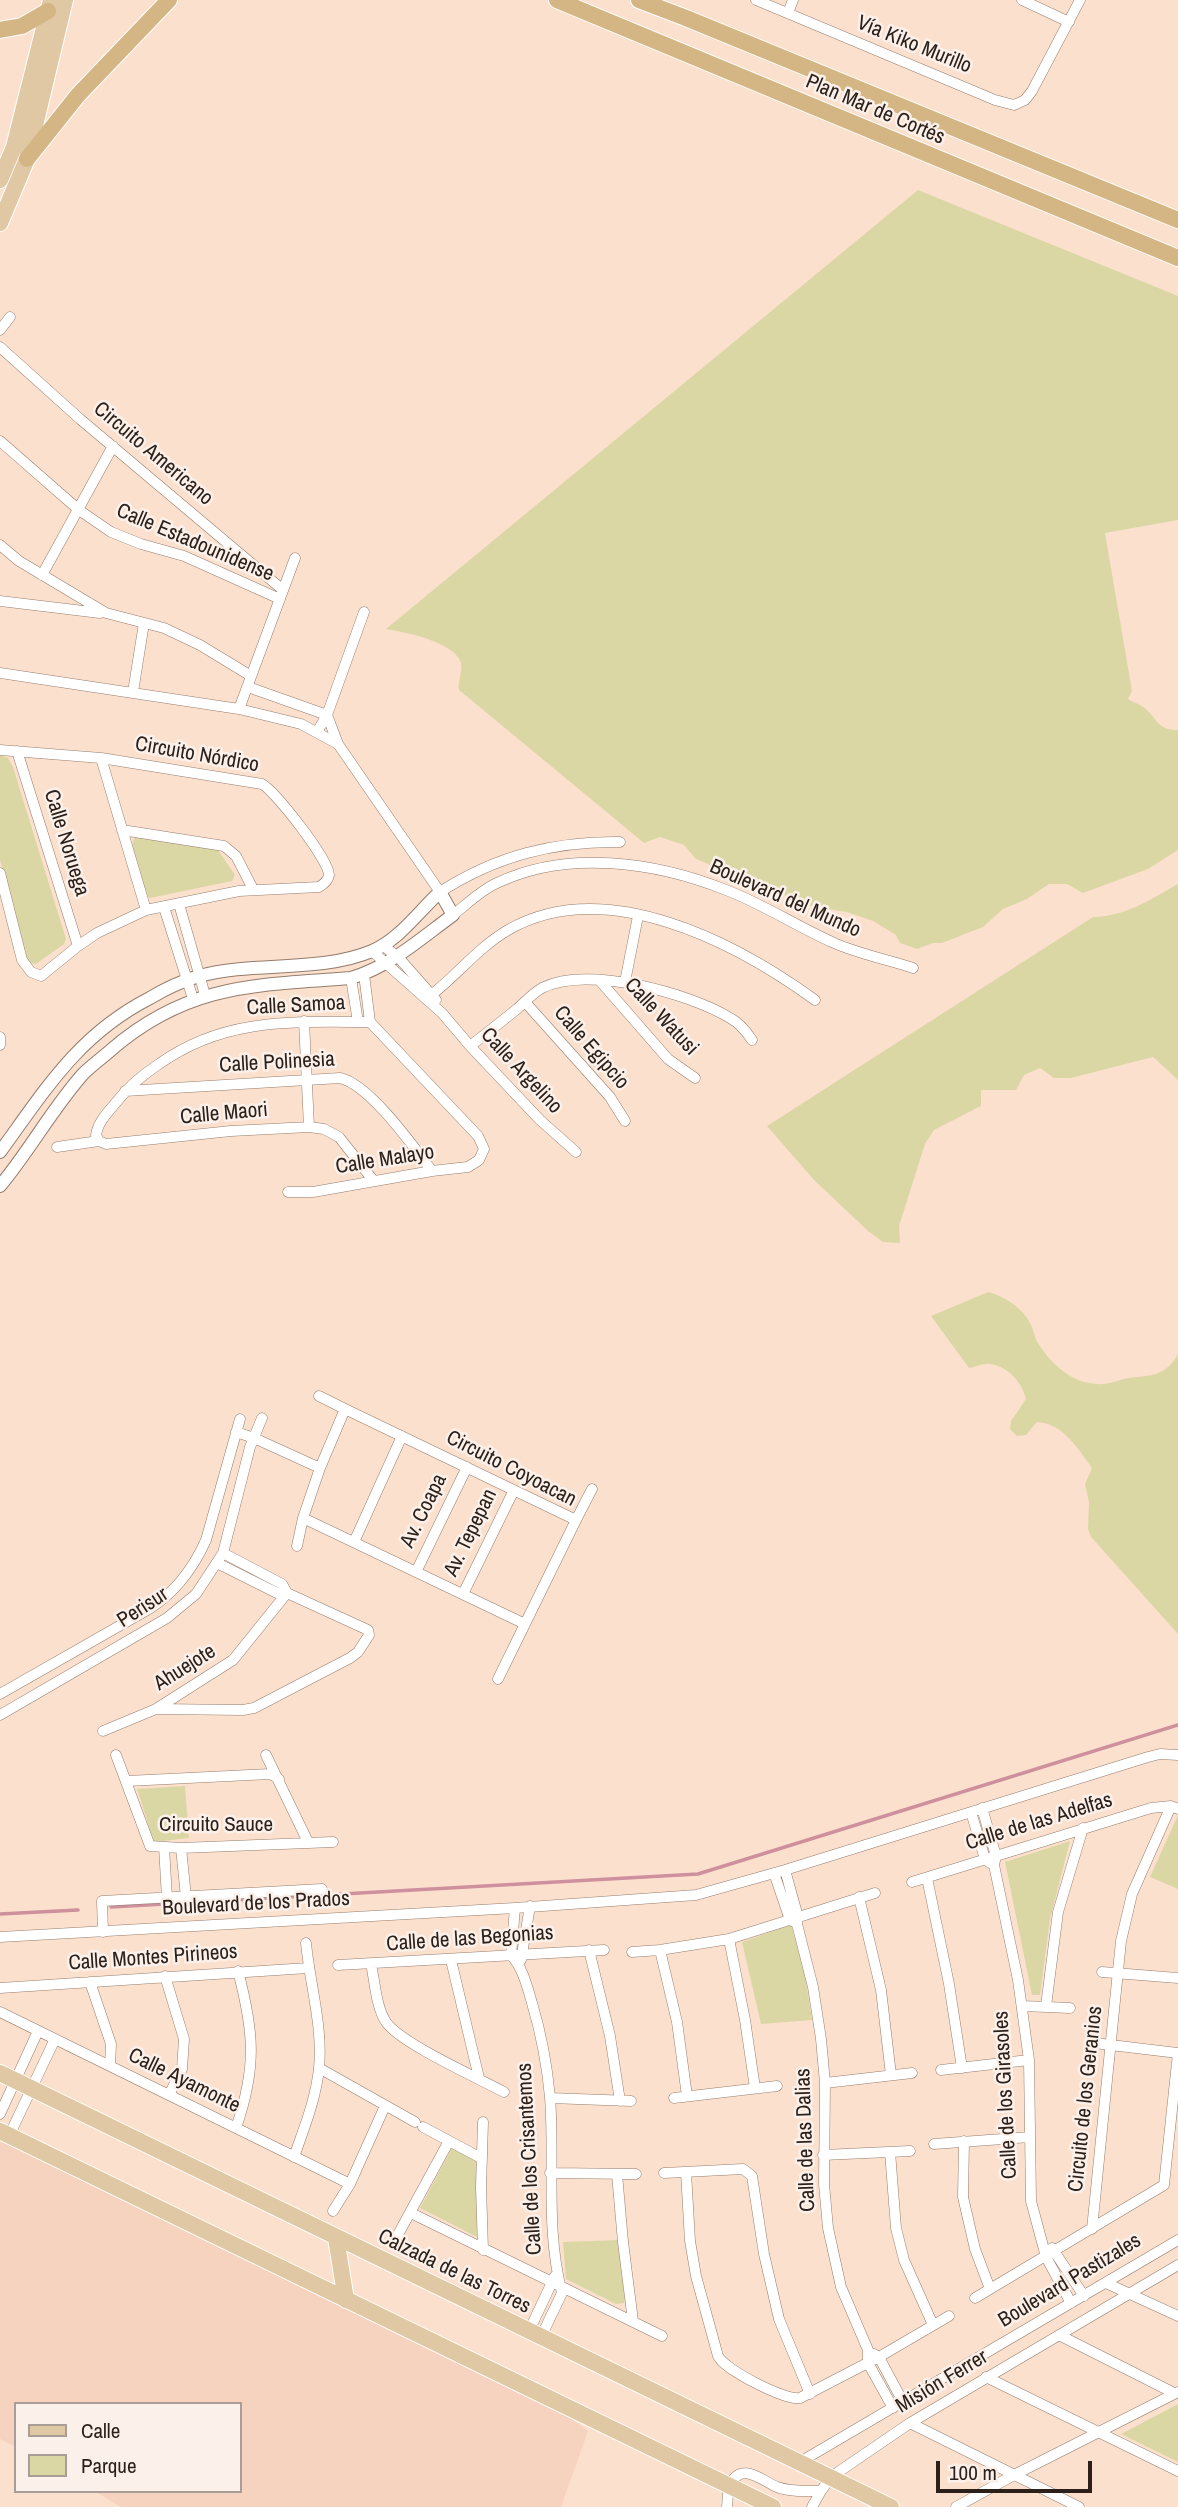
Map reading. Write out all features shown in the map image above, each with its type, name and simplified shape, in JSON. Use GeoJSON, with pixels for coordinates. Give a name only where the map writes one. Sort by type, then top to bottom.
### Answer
{"type":"FeatureCollection","features":[{"type":"Feature","properties":{"kind":"highway"},"geometry":{"type":"LineString","coordinates":[[27,159],[78,94],[169,0]]}},
{"type":"Feature","properties":{"kind":"highway","name":"Plan Mar de Cortés"},"geometry":{"type":"LineString","coordinates":[[557,0],[1178,258]]}},
{"type":"Feature","properties":{"kind":"highway","name":"Plan Mar de Cortés"},"geometry":{"type":"LineString","coordinates":[[639,0],[1178,220]]}},
{"type":"Feature","properties":{"kind":"highway"},"geometry":{"type":"LineString","coordinates":[[0,30],[22,26],[49,5]]}},
{"type":"Feature","properties":{"kind":"main road"},"geometry":{"type":"LineString","coordinates":[[0,223],[27,159],[65,0]]}},
{"type":"Feature","properties":{"kind":"main road"},"geometry":{"type":"LineString","coordinates":[[0,180],[14,147],[49,5]]}},
{"type":"Feature","properties":{"kind":"main road","name":"Calzada de las Torres"},"geometry":{"type":"LineString","coordinates":[[7,2077],[800,2462],[826,2484],[891,2507]]}},
{"type":"Feature","properties":{"kind":"main road"},"geometry":{"type":"LineString","coordinates":[[4,2133],[773,2507]]}},
{"type":"Feature","properties":{"kind":"main road"},"geometry":{"type":"LineString","coordinates":[[337,2238],[346,2300]]}},
{"type":"Feature","properties":{"kind":"street","name":"Vía Kiko Murillo"},"geometry":{"type":"LineString","coordinates":[[756,0],[1008,104],[1020,103],[1032,90],[1069,22]]}},
{"type":"Feature","properties":{"kind":"street"},"geometry":{"type":"LineString","coordinates":[[788,13],[793,0]]}},
{"type":"Feature","properties":{"kind":"street"},"geometry":{"type":"LineString","coordinates":[[1022,0],[1069,22],[1080,0]]}},
{"type":"Feature","properties":{"kind":"street"},"geometry":{"type":"LineString","coordinates":[[0,330],[10,317]]}},
{"type":"Feature","properties":{"kind":"street","name":"Circuito Americano"},"geometry":{"type":"LineString","coordinates":[[0,347],[282,594]]}},
{"type":"Feature","properties":{"kind":"street","name":"Calle Estadounidense"},"geometry":{"type":"LineString","coordinates":[[0,441],[79,510],[111,531],[282,594]]}},
{"type":"Feature","properties":{"kind":"street"},"geometry":{"type":"LineString","coordinates":[[42,575],[113,446]]}},
{"type":"Feature","properties":{"kind":"street"},"geometry":{"type":"LineString","coordinates":[[0,545],[19,561],[106,613]]}},
{"type":"Feature","properties":{"kind":"street"},"geometry":{"type":"LineString","coordinates":[[239,709],[295,558]]}},
{"type":"Feature","properties":{"kind":"street"},"geometry":{"type":"LineString","coordinates":[[0,601],[106,613],[164,628],[201,645],[251,676]]}},
{"type":"Feature","properties":{"kind":"street"},"geometry":{"type":"LineString","coordinates":[[317,732],[327,715],[364,612]]}},
{"type":"Feature","properties":{"kind":"street"},"geometry":{"type":"LineString","coordinates":[[133,692],[144,623]]}},
{"type":"Feature","properties":{"kind":"street"},"geometry":{"type":"LineString","coordinates":[[0,673],[239,709],[289,720],[338,744]]}},
{"type":"Feature","properties":{"kind":"street"},"geometry":{"type":"LineString","coordinates":[[247,687],[327,715],[338,744],[453,915]]}},
{"type":"Feature","properties":{"kind":"street","name":"Circuito Nórdico"},"geometry":{"type":"LineString","coordinates":[[0,750],[101,758],[254,782],[271,790],[306,836],[327,868],[329,876],[319,887],[253,889],[146,910],[122,919],[78,946],[41,976],[31,972],[23,960],[0,873]]}},
{"type":"Feature","properties":{"kind":"street","name":"Calle Noruega"},"geometry":{"type":"LineString","coordinates":[[17,751],[78,946]]}},
{"type":"Feature","properties":{"kind":"street"},"geometry":{"type":"LineString","coordinates":[[101,758],[146,910]]}},
{"type":"Feature","properties":{"kind":"street"},"geometry":{"type":"LineString","coordinates":[[121,830],[224,846],[236,856],[253,889]]}},
{"type":"Feature","properties":{"kind":"street"},"geometry":{"type":"LineString","coordinates":[[0,1152],[70,1058],[88,1040],[129,1009],[193,978],[258,966],[322,962],[377,948],[440,892],[482,868],[510,856],[561,845],[620,842]]}},
{"type":"Feature","properties":{"kind":"street","name":"Boulevard del Mundo"},"geometry":{"type":"LineString","coordinates":[[0,1185],[85,1072],[132,1032],[171,1009],[199,997],[243,988],[351,978],[364,974],[393,960],[496,883],[541,868],[595,862],[630,865],[675,874],[726,890],[830,942],[913,968]]}},
{"type":"Feature","properties":{"kind":"street"},"geometry":{"type":"LineString","coordinates":[[179,904],[193,978]]}},
{"type":"Feature","properties":{"kind":"street"},"geometry":{"type":"LineString","coordinates":[[164,907],[199,997]]}},
{"type":"Feature","properties":{"kind":"street"},"geometry":{"type":"LineString","coordinates":[[429,996],[482,948],[508,930],[532,919],[558,912],[583,910],[638,916],[700,933],[733,948],[786,979],[815,1000]]}},
{"type":"Feature","properties":{"kind":"street"},"geometry":{"type":"LineString","coordinates":[[625,982],[638,916]]}},
{"type":"Feature","properties":{"kind":"street","name":"Calle Argelino"},"geometry":{"type":"LineString","coordinates":[[377,948],[429,996],[470,1046],[540,1120],[576,1152]]}},
{"type":"Feature","properties":{"kind":"street"},"geometry":{"type":"LineString","coordinates":[[364,974],[370,1022]]}},
{"type":"Feature","properties":{"kind":"street"},"geometry":{"type":"LineString","coordinates":[[351,978],[358,1022]]}},
{"type":"Feature","properties":{"kind":"street"},"geometry":{"type":"LineString","coordinates":[[470,1046],[542,988],[558,982],[600,981],[625,982],[704,1005],[744,1028],[752,1041]]}},
{"type":"Feature","properties":{"kind":"street","name":"Calle Watusi"},"geometry":{"type":"LineString","coordinates":[[600,981],[668,1059],[695,1079]]}},
{"type":"Feature","properties":{"kind":"street","name":"Calle Egipcio"},"geometry":{"type":"LineString","coordinates":[[525,1002],[610,1097],[625,1122]]}},
{"type":"Feature","properties":{"kind":"street"},"geometry":{"type":"LineString","coordinates":[[304,1021],[309,1127]]}},
{"type":"Feature","properties":{"kind":"street","name":"Calle Samoa"},"geometry":{"type":"LineString","coordinates":[[99,1141],[96,1135],[99,1124],[125,1091],[173,1054],[204,1039],[254,1024],[304,1021],[370,1022],[478,1136],[482,1142],[483,1154]]}},
{"type":"Feature","properties":{"kind":"street"},"geometry":{"type":"LineString","coordinates":[[0,1037],[0,1045]]}},
{"type":"Feature","properties":{"kind":"street","name":"Calle Polinesia"},"geometry":{"type":"LineString","coordinates":[[125,1091],[340,1078],[349,1080],[362,1088],[432,1171]]}},
{"type":"Feature","properties":{"kind":"street","name":"Calle Maori"},"geometry":{"type":"LineString","coordinates":[[57,1147],[99,1141],[106,1144],[231,1131],[309,1127],[324,1129],[339,1137],[373,1180]]}},
{"type":"Feature","properties":{"kind":"street","name":"Calle Malayo"},"geometry":{"type":"LineString","coordinates":[[289,1192],[313,1192],[373,1180],[468,1167],[480,1160],[483,1154]]}},
{"type":"Feature","properties":{"kind":"street","name":"Circuito Coyoacan"},"geometry":{"type":"LineString","coordinates":[[319,1396],[576,1520],[498,1679]]}},
{"type":"Feature","properties":{"kind":"street"},"geometry":{"type":"LineString","coordinates":[[296,1546],[320,1468],[345,1409]]}},
{"type":"Feature","properties":{"kind":"street","name":"Perisur"},"geometry":{"type":"LineString","coordinates":[[0,1715],[176,1612],[196,1594],[220,1558],[262,1418]]}},
{"type":"Feature","properties":{"kind":"street","name":"Perisur"},"geometry":{"type":"LineString","coordinates":[[0,1695],[164,1600],[177,1587],[199,1556],[206,1540],[240,1419]]}},
{"type":"Feature","properties":{"kind":"street"},"geometry":{"type":"LineString","coordinates":[[236,1432],[320,1468]]}},
{"type":"Feature","properties":{"kind":"street"},"geometry":{"type":"LineString","coordinates":[[354,1542],[402,1436]]}},
{"type":"Feature","properties":{"kind":"street","name":"Av. Coapa"},"geometry":{"type":"LineString","coordinates":[[416,1572],[467,1467]]}},
{"type":"Feature","properties":{"kind":"street"},"geometry":{"type":"LineString","coordinates":[[576,1520],[593,1489]]}},
{"type":"Feature","properties":{"kind":"street","name":"Av. Tepepan"},"geometry":{"type":"LineString","coordinates":[[463,1594],[514,1490]]}},
{"type":"Feature","properties":{"kind":"street"},"geometry":{"type":"LineString","coordinates":[[303,1518],[525,1623]]}},
{"type":"Feature","properties":{"kind":"street"},"geometry":{"type":"LineString","coordinates":[[103,1731],[156,1709],[254,1708],[358,1652],[369,1635],[368,1630],[287,1593],[277,1593],[220,1558]]}},
{"type":"Feature","properties":{"kind":"street","name":"Ahuejote"},"geometry":{"type":"LineString","coordinates":[[156,1709],[233,1660],[287,1593]]}},
{"type":"Feature","properties":{"kind":"street","name":"Boulevard de los Prados"},"geometry":{"type":"LineString","coordinates":[[0,1937],[696,1895],[780,1872],[1160,1754],[1178,1755]]}},
{"type":"Feature","properties":{"kind":"street","name":"Circuito Sauce"},"geometry":{"type":"LineString","coordinates":[[116,1755],[148,1843],[154,1847],[333,1842]]}},
{"type":"Feature","properties":{"kind":"street","name":"Circuito Sauce"},"geometry":{"type":"LineString","coordinates":[[266,1755],[308,1842]]}},
{"type":"Feature","properties":{"kind":"street"},"geometry":{"type":"LineString","coordinates":[[127,1782],[270,1774],[279,1779]]}},
{"type":"Feature","properties":{"kind":"street","name":"Calle de los Girasoles"},"geometry":{"type":"LineString","coordinates":[[982,1808],[1023,2006],[1029,2060],[1031,2201],[1046,2256],[1071,2303]]}},
{"type":"Feature","properties":{"kind":"street","name":"Calle de las Adelfas"},"geometry":{"type":"LineString","coordinates":[[912,1882],[992,1860],[1083,1828],[1151,1808],[1175,1808]]}},
{"type":"Feature","properties":{"kind":"street","name":"Circuito de los Geranios"},"geometry":{"type":"LineString","coordinates":[[1092,2229],[1126,1916],[1132,1894],[1175,1808]]}},
{"type":"Feature","properties":{"kind":"street","name":"Calle de los Girasoles"},"geometry":{"type":"LineString","coordinates":[[971,1812],[992,1860]]}},
{"type":"Feature","properties":{"kind":"street"},"geometry":{"type":"LineString","coordinates":[[1046,2006],[1058,1912],[1083,1828]]}},
{"type":"Feature","properties":{"kind":"street"},"geometry":{"type":"LineString","coordinates":[[164,1847],[167,1898]]}},
{"type":"Feature","properties":{"kind":"street"},"geometry":{"type":"LineString","coordinates":[[181,1847],[186,1897]]}},
{"type":"Feature","properties":{"kind":"street","name":"Calle de las Dalias"},"geometry":{"type":"LineString","coordinates":[[780,1872],[813,1987],[825,2083],[823,2155],[828,2228],[841,2287],[868,2350],[868,2362],[893,2408]]}},
{"type":"Feature","properties":{"kind":"street"},"geometry":{"type":"LineString","coordinates":[[927,1878],[949,1984],[962,2068]]}},
{"type":"Feature","properties":{"kind":"street","name":"Boulevard de los Prados"},"geometry":{"type":"LineString","coordinates":[[103,1932],[102,1901],[322,1889]]}},
{"type":"Feature","properties":{"kind":"street"},"geometry":{"type":"LineString","coordinates":[[632,1952],[729,1939],[875,1893]]}},
{"type":"Feature","properties":{"kind":"street"},"geometry":{"type":"LineString","coordinates":[[859,1897],[881,1990],[891,2075]]}},
{"type":"Feature","properties":{"kind":"street","name":"Calle de los Crisantemos"},"geometry":{"type":"LineString","coordinates":[[530,1906],[521,1959],[538,2023],[550,2098],[550,2174],[556,2280],[562,2296],[535,2334]]}},
{"type":"Feature","properties":{"kind":"street"},"geometry":{"type":"LineString","coordinates":[[511,1955],[515,1908]]}},
{"type":"Feature","properties":{"kind":"street"},"geometry":{"type":"LineString","coordinates":[[729,1939],[755,2088]]}},
{"type":"Feature","properties":{"kind":"street"},"geometry":{"type":"LineString","coordinates":[[294,2157],[314,2101],[319,2068],[318,2018],[306,1943]]}},
{"type":"Feature","properties":{"kind":"street"},"geometry":{"type":"LineString","coordinates":[[589,1950],[610,2036],[620,2101]]}},
{"type":"Feature","properties":{"kind":"street","name":"Calle de las Begonias"},"geometry":{"type":"LineString","coordinates":[[521,1959],[604,1950]]}},
{"type":"Feature","properties":{"kind":"street"},"geometry":{"type":"LineString","coordinates":[[660,1950],[677,2022],[687,2096]]}},
{"type":"Feature","properties":{"kind":"street","name":"Calle de los Crisantemos"},"geometry":{"type":"LineString","coordinates":[[511,1955],[521,1959]]}},
{"type":"Feature","properties":{"kind":"street","name":"Calle de las Begonias"},"geometry":{"type":"LineString","coordinates":[[338,1965],[511,1955]]}},
{"type":"Feature","properties":{"kind":"street"},"geometry":{"type":"LineString","coordinates":[[451,1960],[479,2078]]}},
{"type":"Feature","properties":{"kind":"street"},"geometry":{"type":"LineString","coordinates":[[371,1964],[382,2015],[387,2024],[407,2040],[503,2092]]}},
{"type":"Feature","properties":{"kind":"street","name":"Calle Montes Pirineos"},"geometry":{"type":"LineString","coordinates":[[0,1988],[309,1968]]}},
{"type":"Feature","properties":{"kind":"street"},"geometry":{"type":"LineString","coordinates":[[236,2128],[246,2100],[253,2044],[238,1971]]}},
{"type":"Feature","properties":{"kind":"street"},"geometry":{"type":"LineString","coordinates":[[1102,1972],[1178,1978]]}},
{"type":"Feature","properties":{"kind":"street"},"geometry":{"type":"LineString","coordinates":[[164,1976],[184,2039],[181,2068],[169,2095]]}},
{"type":"Feature","properties":{"kind":"street"},"geometry":{"type":"LineString","coordinates":[[90,1982],[111,2044],[110,2066]]}},
{"type":"Feature","properties":{"kind":"street"},"geometry":{"type":"LineString","coordinates":[[1023,2006],[1070,2008]]}},
{"type":"Feature","properties":{"kind":"street","name":"Calle Ayamonte"},"geometry":{"type":"LineString","coordinates":[[0,2012],[350,2185]]}},
{"type":"Feature","properties":{"kind":"street"},"geometry":{"type":"LineString","coordinates":[[0,2114],[7,2077],[38,2031]]}},
{"type":"Feature","properties":{"kind":"street"},"geometry":{"type":"LineString","coordinates":[[4,2133],[31,2088],[55,2039]]}},
{"type":"Feature","properties":{"kind":"street"},"geometry":{"type":"LineString","coordinates":[[975,2298],[1164,2185],[1178,2053],[1094,2043]]}},
{"type":"Feature","properties":{"kind":"street"},"geometry":{"type":"LineString","coordinates":[[941,2070],[1029,2060]]}},
{"type":"Feature","properties":{"kind":"street"},"geometry":{"type":"LineString","coordinates":[[319,2068],[481,2158]]}},
{"type":"Feature","properties":{"kind":"street"},"geometry":{"type":"LineString","coordinates":[[825,2083],[912,2073]]}},
{"type":"Feature","properties":{"kind":"street"},"geometry":{"type":"LineString","coordinates":[[674,2098],[777,2086]]}},
{"type":"Feature","properties":{"kind":"street"},"geometry":{"type":"LineString","coordinates":[[550,2098],[631,2101]]}},
{"type":"Feature","properties":{"kind":"street"},"geometry":{"type":"LineString","coordinates":[[333,2211],[350,2185],[385,2106]]}},
{"type":"Feature","properties":{"kind":"street"},"geometry":{"type":"LineString","coordinates":[[483,2122],[483,2250]]}},
{"type":"Feature","properties":{"kind":"street"},"geometry":{"type":"LineString","coordinates":[[934,2144],[1030,2137]]}},
{"type":"Feature","properties":{"kind":"street"},"geometry":{"type":"LineString","coordinates":[[395,2241],[449,2141]]}},
{"type":"Feature","properties":{"kind":"street"},"geometry":{"type":"LineString","coordinates":[[964,2141],[962,2197],[975,2249],[990,2289]]}},
{"type":"Feature","properties":{"kind":"street"},"geometry":{"type":"LineString","coordinates":[[823,2155],[911,2151]]}},
{"type":"Feature","properties":{"kind":"street"},"geometry":{"type":"LineString","coordinates":[[890,2152],[896,2228],[904,2260],[933,2325]]}},
{"type":"Feature","properties":{"kind":"street"},"geometry":{"type":"LineString","coordinates":[[664,2173],[743,2169],[752,2176],[764,2254],[779,2319],[810,2394]]}},
{"type":"Feature","properties":{"kind":"street"},"geometry":{"type":"LineString","coordinates":[[686,2172],[690,2241],[696,2276],[722,2363],[794,2399],[810,2394],[879,2357],[949,2315]]}},
{"type":"Feature","properties":{"kind":"street"},"geometry":{"type":"LineString","coordinates":[[550,2174],[636,2175]]}},
{"type":"Feature","properties":{"kind":"street"},"geometry":{"type":"LineString","coordinates":[[618,2174],[622,2242],[633,2321]]}},
{"type":"Feature","properties":{"kind":"street"},"geometry":{"type":"LineString","coordinates":[[411,2213],[483,2250],[556,2280],[662,2336]]}},
{"type":"Feature","properties":{"kind":"street","name":"Boulevard Pastizales"},"geometry":{"type":"LineString","coordinates":[[800,2462],[1178,2239]]}},
{"type":"Feature","properties":{"kind":"street"},"geometry":{"type":"LineString","coordinates":[[1043,2241],[1055,2251],[1084,2296]]}},
{"type":"Feature","properties":{"kind":"street","name":"Misión Ferrer"},"geometry":{"type":"LineString","coordinates":[[826,2484],[910,2423],[1178,2265]]}},
{"type":"Feature","properties":{"kind":"street"},"geometry":{"type":"LineString","coordinates":[[1106,2283],[1178,2316]]}},
{"type":"Feature","properties":{"kind":"street"},"geometry":{"type":"LineString","coordinates":[[1059,2335],[1176,2393]]}},
{"type":"Feature","properties":{"kind":"street"},"geometry":{"type":"LineString","coordinates":[[868,2350],[879,2357],[903,2402]]}},
{"type":"Feature","properties":{"kind":"street"},"geometry":{"type":"LineString","coordinates":[[986,2377],[1178,2471]]}},
{"type":"Feature","properties":{"kind":"street"},"geometry":{"type":"LineString","coordinates":[[956,2507],[1176,2393]]}},
{"type":"Feature","properties":{"kind":"street"},"geometry":{"type":"LineString","coordinates":[[910,2423],[1079,2507]]}},
{"type":"Feature","properties":{"kind":"street"},"geometry":{"type":"LineString","coordinates":[[727,2507],[730,2485],[744,2472],[756,2475],[779,2488],[826,2484]]}},
{"type":"Feature","properties":{"kind":"street"},"geometry":{"type":"LineString","coordinates":[[813,2507],[826,2484]]}},
{"type":"Feature","properties":{"kind":"shaded area"},"geometry":{"type":"Polygon","coordinates":[[[0,2141],[558,2409],[588,2431],[561,2507],[121,2507],[97,2493],[242,2493],[242,2402],[14,2402],[14,2446],[0,2439],[0,2141]]]}},
{"type":"Feature","properties":{"kind":"green space"},"geometry":{"type":"Polygon","coordinates":[[[918,190],[1178,296],[1178,520],[1105,533],[1132,691],[1128,699],[1145,708],[1164,727],[1178,730],[1178,850],[1148,869],[1083,893],[1067,884],[1049,884],[1027,899],[1003,909],[983,927],[942,943],[933,943],[917,949],[900,943],[896,935],[873,921],[847,912],[803,905],[779,892],[696,859],[684,845],[660,837],[644,843],[459,690],[461,663],[449,649],[428,639],[386,629],[918,190]]]}},
{"type":"Feature","properties":{"kind":"green space"},"geometry":{"type":"Polygon","coordinates":[[[0,755],[8,758],[13,767],[66,939],[64,944],[36,964],[28,962],[24,953],[0,860],[0,755]]]}},
{"type":"Feature","properties":{"kind":"green space"},"geometry":{"type":"Polygon","coordinates":[[[135,837],[218,850],[235,875],[232,881],[150,898],[146,895],[131,847],[135,837]]]}},
{"type":"Feature","properties":{"kind":"green space"},"geometry":{"type":"Polygon","coordinates":[[[1178,884],[1178,1080],[1153,1057],[1071,1078],[1054,1078],[1040,1068],[1024,1075],[1016,1090],[981,1090],[981,1106],[934,1130],[925,1144],[899,1226],[900,1243],[883,1242],[868,1231],[814,1180],[767,1126],[1093,917],[1117,914],[1178,884]]]}},
{"type":"Feature","properties":{"kind":"green space"},"geometry":{"type":"Polygon","coordinates":[[[988,1292],[1000,1296],[1018,1308],[1027,1318],[1037,1341],[1049,1358],[1063,1371],[1088,1383],[1109,1383],[1163,1371],[1178,1354],[1178,1634],[1091,1537],[1085,1484],[1092,1468],[1075,1445],[1062,1432],[1046,1423],[1037,1422],[1026,1435],[1017,1436],[1010,1429],[1011,1421],[1026,1399],[1018,1382],[1004,1368],[991,1364],[969,1368],[931,1316],[988,1292]]]}},
{"type":"Feature","properties":{"kind":"green space"},"geometry":{"type":"Polygon","coordinates":[[[185,1786],[189,1838],[154,1842],[137,1789],[185,1786]]]}},
{"type":"Feature","properties":{"kind":"green space"},"geometry":{"type":"Polygon","coordinates":[[[1178,1815],[1178,1889],[1150,1877],[1178,1815]]]}},
{"type":"Feature","properties":{"kind":"green space"},"geometry":{"type":"Polygon","coordinates":[[[1070,1841],[1050,1919],[1040,1995],[1032,1995],[1005,1862],[1070,1841]]]}},
{"type":"Feature","properties":{"kind":"green space"},"geometry":{"type":"Polygon","coordinates":[[[791,1925],[805,1975],[812,2020],[761,2024],[742,1942],[791,1925]]]}},
{"type":"Feature","properties":{"kind":"green space"},"geometry":{"type":"Polygon","coordinates":[[[453,2146],[476,2158],[477,2237],[420,2208],[453,2146]]]}},
{"type":"Feature","properties":{"kind":"green space"},"geometry":{"type":"Polygon","coordinates":[[[619,2240],[624,2303],[616,2304],[566,2279],[563,2242],[619,2240]]]}},
{"type":"Feature","properties":{"kind":"green space"},"geometry":{"type":"Polygon","coordinates":[[[1178,2404],[1178,2462],[1121,2434],[1178,2404]]]}},
{"type":"Feature","properties":{"kind":"waterway"},"geometry":{"type":"LineString","coordinates":[[111,1907],[698,1874],[1178,1725]]}},
{"type":"Feature","properties":{"kind":"waterway"},"geometry":{"type":"LineString","coordinates":[[0,1914],[78,1910]]}}]}
